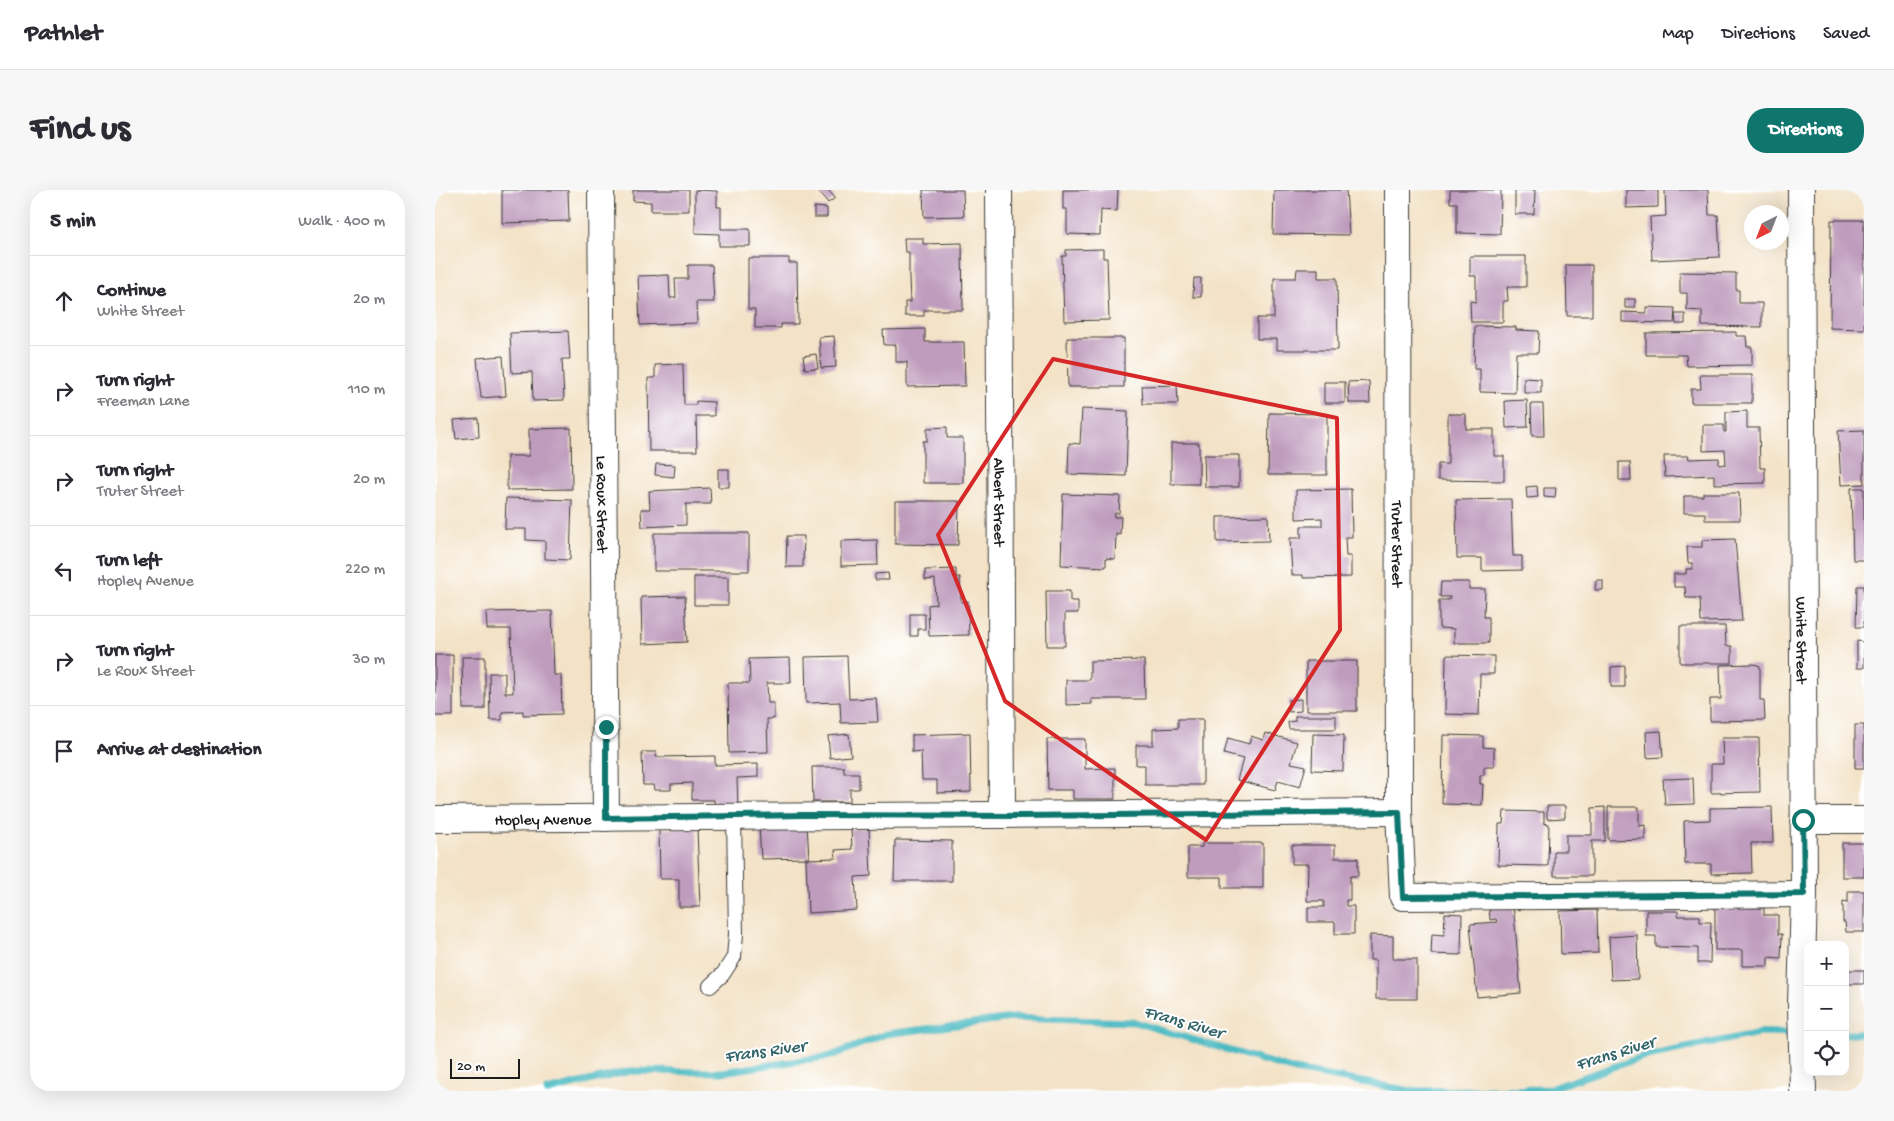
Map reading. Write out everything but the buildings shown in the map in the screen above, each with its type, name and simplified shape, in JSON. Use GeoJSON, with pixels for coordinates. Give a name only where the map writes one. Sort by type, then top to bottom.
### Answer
{"type":"FeatureCollection","features":[{"type":"Feature","properties":{"kind":"street","name":"Le Roux Street"},"geometry":{"type":"LineString","coordinates":[[601,190],[606,818]]}},
{"type":"Feature","properties":{"kind":"street","name":"Albert Street"},"geometry":{"type":"LineString","coordinates":[[999,190],[1002,816]]}},
{"type":"Feature","properties":{"kind":"street","name":"Truter Street"},"geometry":{"type":"LineString","coordinates":[[1398,190],[1399,812],[1403,897],[1804,894]]}},
{"type":"Feature","properties":{"kind":"street","name":"White Street"},"geometry":{"type":"LineString","coordinates":[[1801,190],[1804,894],[1801,1005],[1803,1084]]}},
{"type":"Feature","properties":{"kind":"street","name":"Hopley Avenue"},"geometry":{"type":"LineString","coordinates":[[435,819],[1399,812]]}},
{"type":"Feature","properties":{"kind":"street"},"geometry":{"type":"LineString","coordinates":[[1803,820],[1864,820]]}},
{"type":"Feature","properties":{"kind":"lane"},"geometry":{"type":"LineString","coordinates":[[710,986],[723,974],[733,957],[736,934],[734,817]]}},
{"type":"Feature","properties":{"kind":"highlighted area"},"geometry":{"type":"Polygon","coordinates":[[[1053,359],[1337,418],[1340,630],[1206,840],[1005,701],[938,535],[1053,359]]]}},
{"type":"Feature","properties":{"kind":"waterway","name":"Frans River"},"geometry":{"type":"LineString","coordinates":[[547,1091],[630,1071],[722,1072],[831,1056],[886,1034],[1012,1018],[1134,1022],[1295,1070],[1412,1091],[1549,1089],[1642,1057],[1764,1032],[1796,1033]]}},
{"type":"Feature","properties":{"kind":"waterway","name":"Frans River"},"geometry":{"type":"LineString","coordinates":[[1849,1034],[1864,1034]]}},
{"type":"Feature","properties":{"kind":"route"},"geometry":{"type":"LineString","coordinates":[[606,727],[606,818],[804,815],[1020,816],[1399,812],[1403,897],[1804,894],[1803,820]]}}]}
